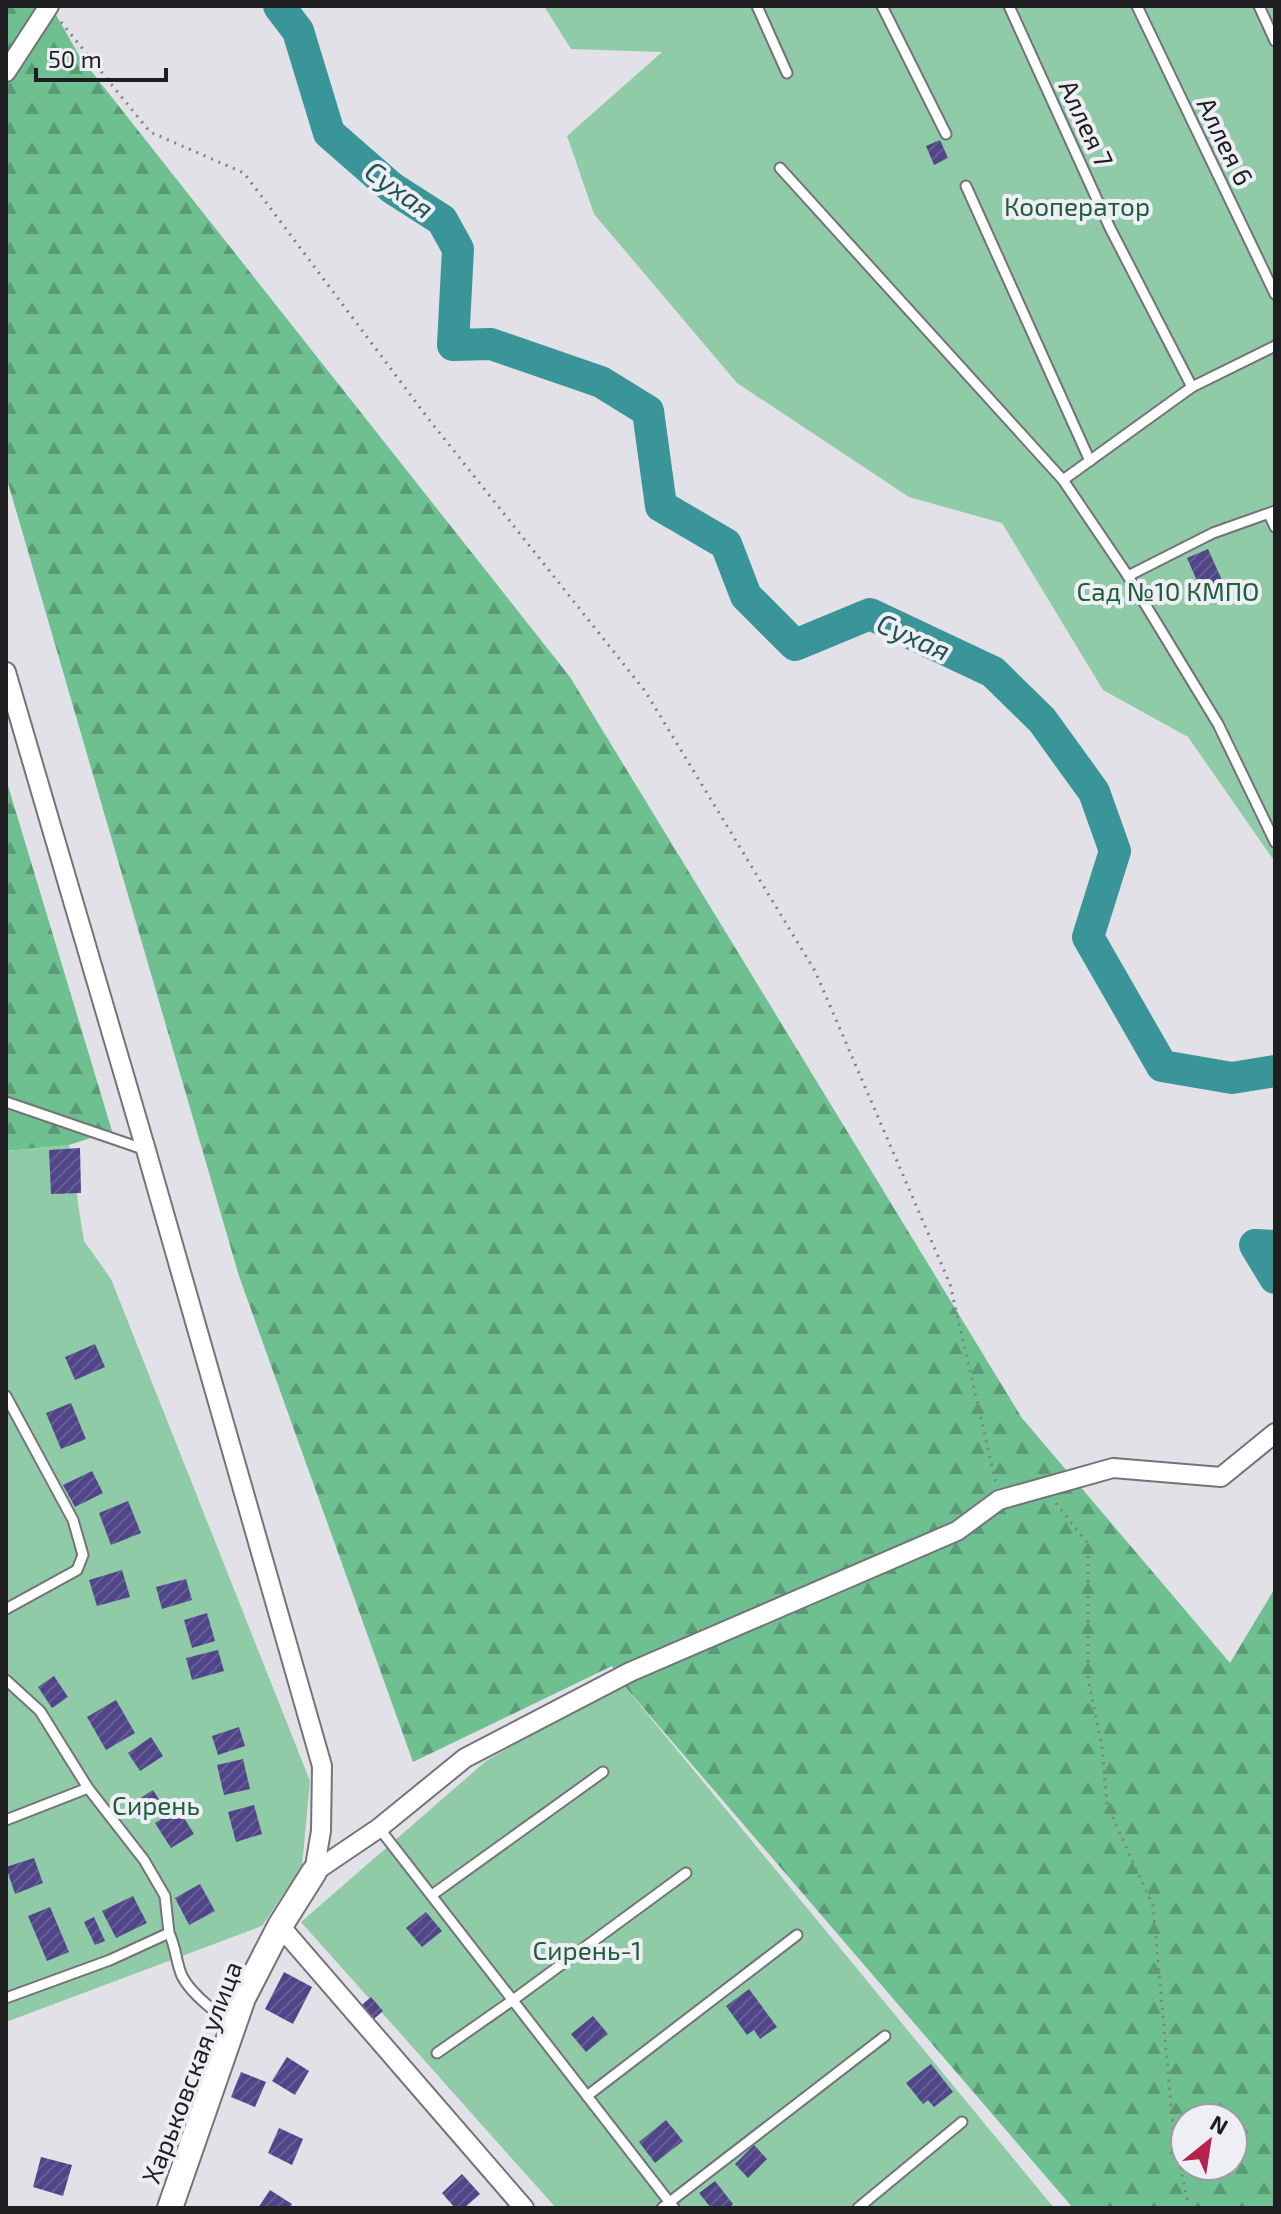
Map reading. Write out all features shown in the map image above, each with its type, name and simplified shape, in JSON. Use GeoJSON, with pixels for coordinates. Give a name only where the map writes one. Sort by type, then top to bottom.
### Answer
{"type":"FeatureCollection","features":[{"type":"Feature","properties":{"kind":"street"},"geometry":{"type":"LineString","coordinates":[[6,72],[49,6]]}},
{"type":"Feature","properties":{"kind":"street"},"geometry":{"type":"LineString","coordinates":[[6,672],[322,1766],[321,1831],[314,1872]]}},
{"type":"Feature","properties":{"kind":"street"},"geometry":{"type":"LineString","coordinates":[[314,1872],[379,1828],[465,1758],[630,1672],[957,1531],[999,1500],[1113,1468],[1221,1477],[1275,1433]]}},
{"type":"Feature","properties":{"kind":"street","name":"Харьковская улица"},"geometry":{"type":"LineString","coordinates":[[170,2208],[243,1998],[280,1926],[314,1872]]}},
{"type":"Feature","properties":{"kind":"street"},"geometry":{"type":"LineString","coordinates":[[280,1926],[524,2208]]}},
{"type":"Feature","properties":{"kind":"lane"},"geometry":{"type":"LineString","coordinates":[[757,6],[787,73]]}},
{"type":"Feature","properties":{"kind":"lane"},"geometry":{"type":"LineString","coordinates":[[882,6],[946,134]]}},
{"type":"Feature","properties":{"kind":"lane","name":"Аллея 7"},"geometry":{"type":"LineString","coordinates":[[1009,6],[1110,228],[1192,387]]}},
{"type":"Feature","properties":{"kind":"lane","name":"Аллея 6"},"geometry":{"type":"LineString","coordinates":[[1137,6],[1275,294]]}},
{"type":"Feature","properties":{"kind":"lane"},"geometry":{"type":"LineString","coordinates":[[1259,6],[1275,41]]}},
{"type":"Feature","properties":{"kind":"lane"},"geometry":{"type":"LineString","coordinates":[[780,168],[1063,480],[1128,576],[1218,724],[1275,842]]}},
{"type":"Feature","properties":{"kind":"lane"},"geometry":{"type":"LineString","coordinates":[[966,186],[1090,461]]}},
{"type":"Feature","properties":{"kind":"lane"},"geometry":{"type":"LineString","coordinates":[[1063,480],[1192,387],[1275,346]]}},
{"type":"Feature","properties":{"kind":"lane"},"geometry":{"type":"LineString","coordinates":[[1128,576],[1213,533],[1272,512],[1275,527]]}},
{"type":"Feature","properties":{"kind":"lane"},"geometry":{"type":"LineString","coordinates":[[6,1102],[146,1150]]}},
{"type":"Feature","properties":{"kind":"lane"},"geometry":{"type":"LineString","coordinates":[[6,1396],[73,1520],[83,1555],[77,1570],[6,1609]]}},
{"type":"Feature","properties":{"kind":"lane"},"geometry":{"type":"LineString","coordinates":[[6,1680],[40,1711],[88,1788],[144,1860],[165,1896],[169,1933],[183,1978],[213,2012],[234,2024]]}},
{"type":"Feature","properties":{"kind":"lane"},"geometry":{"type":"LineString","coordinates":[[432,1895],[603,1772]]}},
{"type":"Feature","properties":{"kind":"lane"},"geometry":{"type":"LineString","coordinates":[[6,1820],[88,1788]]}},
{"type":"Feature","properties":{"kind":"lane"},"geometry":{"type":"LineString","coordinates":[[379,1828],[669,2206],[885,2036]]}},
{"type":"Feature","properties":{"kind":"lane"},"geometry":{"type":"LineString","coordinates":[[437,2053],[686,1873]]}},
{"type":"Feature","properties":{"kind":"lane"},"geometry":{"type":"LineString","coordinates":[[6,1998],[110,1960],[169,1933]]}},
{"type":"Feature","properties":{"kind":"lane"},"geometry":{"type":"LineString","coordinates":[[587,2096],[797,1935]]}},
{"type":"Feature","properties":{"kind":"lane"},"geometry":{"type":"LineString","coordinates":[[858,2208],[962,2122]]}},
{"type":"Feature","properties":{"kind":"path"},"geometry":{"type":"LineString","coordinates":[[49,6],[150,132],[244,173],[427,417],[645,691],[815,971],[950,1284],[999,1500]]}},
{"type":"Feature","properties":{"kind":"path"},"geometry":{"type":"LineString","coordinates":[[1044,1487],[1088,1544],[1088,1679],[1102,1746],[1107,1805],[1153,1906],[1174,2138],[1189,2208]]}},
{"type":"Feature","properties":{"kind":"green space"},"geometry":{"type":"Polygon","coordinates":[[[6,6],[51,6],[80,57],[570,677],[1022,1418],[1230,1663],[1275,1588],[1275,2208],[1073,2208],[621,1682],[612,1666],[413,1762],[239,1276],[6,476],[6,6]]]}},
{"type":"Feature","properties":{"kind":"green space"},"geometry":{"type":"Polygon","coordinates":[[[544,6],[1275,6],[1275,862],[1188,737],[1103,690],[1002,523],[909,497],[737,383],[594,214],[567,136],[662,52],[571,49],[544,6]]]}},
{"type":"Feature","properties":{"kind":"green space"},"geometry":{"type":"Polygon","coordinates":[[[6,779],[112,1131],[69,1145],[6,1151],[6,779]]]}},
{"type":"Feature","properties":{"kind":"green space","name":"Сирень"},"geometry":{"type":"Polygon","coordinates":[[[69,1145],[84,1241],[111,1279],[310,1781],[302,1866],[262,1926],[6,2022],[6,1151],[69,1145]]]}},
{"type":"Feature","properties":{"kind":"green space","name":"Сирень-1"},"geometry":{"type":"Polygon","coordinates":[[[621,1682],[1054,2208],[556,2208],[301,1922],[486,1761],[621,1682]]]}},
{"type":"Feature","properties":{"kind":"building"},"geometry":{"type":"Polygon","coordinates":[[[940,140],[948,158],[934,165],[926,146],[940,140]]]}},
{"type":"Feature","properties":{"kind":"building"},"geometry":{"type":"Polygon","coordinates":[[[1208,549],[1226,589],[1205,599],[1187,558],[1208,549]]]}},
{"type":"Feature","properties":{"kind":"building"},"geometry":{"type":"Polygon","coordinates":[[[80,1148],[81,1193],[51,1194],[49,1150],[80,1148]]]}},
{"type":"Feature","properties":{"kind":"building"},"geometry":{"type":"Polygon","coordinates":[[[95,1344],[105,1367],[75,1380],[65,1357],[95,1344]]]}},
{"type":"Feature","properties":{"kind":"building"},"geometry":{"type":"Polygon","coordinates":[[[71,1403],[86,1439],[61,1449],[46,1413],[71,1403]]]}},
{"type":"Feature","properties":{"kind":"building"},"geometry":{"type":"Polygon","coordinates":[[[92,1471],[103,1493],[75,1507],[63,1485],[92,1471]]]}},
{"type":"Feature","properties":{"kind":"building"},"geometry":{"type":"Polygon","coordinates":[[[128,1501],[141,1533],[111,1545],[99,1513],[128,1501]]]}},
{"type":"Feature","properties":{"kind":"building"},"geometry":{"type":"Polygon","coordinates":[[[122,1570],[130,1597],[97,1606],[89,1580],[122,1570]]]}},
{"type":"Feature","properties":{"kind":"building"},"geometry":{"type":"Polygon","coordinates":[[[186,1579],[192,1600],[162,1609],[156,1587],[186,1579]]]}},
{"type":"Feature","properties":{"kind":"building"},"geometry":{"type":"Polygon","coordinates":[[[207,1613],[215,1641],[192,1648],[184,1620],[207,1613]]]}},
{"type":"Feature","properties":{"kind":"building"},"geometry":{"type":"Polygon","coordinates":[[[218,1650],[224,1671],[192,1680],[186,1658],[218,1650]]]}},
{"type":"Feature","properties":{"kind":"building"},"geometry":{"type":"Polygon","coordinates":[[[54,1676],[68,1697],[52,1708],[38,1687],[54,1676]]]}},
{"type":"Feature","properties":{"kind":"building"},"geometry":{"type":"Polygon","coordinates":[[[116,1700],[135,1733],[106,1750],[87,1717],[116,1700]]]}},
{"type":"Feature","properties":{"kind":"building"},"geometry":{"type":"Polygon","coordinates":[[[239,1727],[245,1746],[218,1755],[212,1736],[239,1727]]]}},
{"type":"Feature","properties":{"kind":"building"},"geometry":{"type":"Polygon","coordinates":[[[151,1737],[163,1756],[140,1771],[128,1753],[151,1737]]]}},
{"type":"Feature","properties":{"kind":"building"},"geometry":{"type":"Polygon","coordinates":[[[243,1759],[250,1789],[224,1795],[217,1765],[243,1759]]]}},
{"type":"Feature","properties":{"kind":"building"},"geometry":{"type":"Polygon","coordinates":[[[153,1790],[162,1804],[139,1819],[130,1805],[153,1790]]]}},
{"type":"Feature","properties":{"kind":"building"},"geometry":{"type":"Polygon","coordinates":[[[254,1805],[262,1834],[236,1842],[228,1812],[254,1805]]]}},
{"type":"Feature","properties":{"kind":"building"},"geometry":{"type":"Polygon","coordinates":[[[178,1808],[194,1834],[171,1848],[155,1823],[178,1808]]]}},
{"type":"Feature","properties":{"kind":"building"},"geometry":{"type":"Polygon","coordinates":[[[34,1858],[43,1883],[15,1894],[6,1867],[34,1858]]]}},
{"type":"Feature","properties":{"kind":"building"},"geometry":{"type":"Polygon","coordinates":[[[200,1884],[215,1911],[189,1925],[175,1898],[200,1884]]]}},
{"type":"Feature","properties":{"kind":"building"},"geometry":{"type":"Polygon","coordinates":[[[133,1896],[147,1923],[116,1938],[102,1911],[133,1896]]]}},
{"type":"Feature","properties":{"kind":"building"},"geometry":{"type":"Polygon","coordinates":[[[50,1907],[69,1952],[47,1961],[28,1916],[50,1907]]]}},
{"type":"Feature","properties":{"kind":"building"},"geometry":{"type":"Polygon","coordinates":[[[426,1912],[442,1931],[422,1947],[406,1928],[426,1912]]]}},
{"type":"Feature","properties":{"kind":"building"},"geometry":{"type":"Polygon","coordinates":[[[94,1917],[105,1941],[95,1945],[84,1922],[94,1917]]]}},
{"type":"Feature","properties":{"kind":"building"},"geometry":{"type":"Polygon","coordinates":[[[284,1972],[312,1987],[293,2024],[265,2009],[284,1972]]]}},
{"type":"Feature","properties":{"kind":"building"},"geometry":{"type":"Polygon","coordinates":[[[749,1989],[777,2027],[760,2039],[754,2030],[747,2035],[726,2006],[749,1989]]]}},
{"type":"Feature","properties":{"kind":"building"},"geometry":{"type":"Polygon","coordinates":[[[371,1997],[383,2011],[368,2024],[356,2010],[371,1997]]]}},
{"type":"Feature","properties":{"kind":"building"},"geometry":{"type":"Polygon","coordinates":[[[593,2016],[608,2034],[586,2052],[571,2034],[593,2016]]]}},
{"type":"Feature","properties":{"kind":"building"},"geometry":{"type":"Polygon","coordinates":[[[287,2057],[309,2071],[295,2095],[272,2081],[287,2057]]]}},
{"type":"Feature","properties":{"kind":"building"},"geometry":{"type":"Polygon","coordinates":[[[931,2064],[953,2092],[934,2107],[928,2100],[923,2104],[906,2083],[931,2064]]]}},
{"type":"Feature","properties":{"kind":"building"},"geometry":{"type":"Polygon","coordinates":[[[241,2072],[266,2082],[255,2107],[231,2097],[241,2072]]]}},
{"type":"Feature","properties":{"kind":"building"},"geometry":{"type":"Polygon","coordinates":[[[666,2120],[683,2141],[655,2163],[639,2142],[666,2120]]]}},
{"type":"Feature","properties":{"kind":"building"},"geometry":{"type":"Polygon","coordinates":[[[279,2128],[303,2139],[292,2165],[268,2153],[279,2128]]]}},
{"type":"Feature","properties":{"kind":"building"},"geometry":{"type":"Polygon","coordinates":[[[754,2145],[767,2159],[748,2178],[735,2164],[754,2145]]]}},
{"type":"Feature","properties":{"kind":"building"},"geometry":{"type":"Polygon","coordinates":[[[41,2157],[72,2165],[63,2196],[33,2187],[41,2157]]]}},
{"type":"Feature","properties":{"kind":"building"},"geometry":{"type":"Polygon","coordinates":[[[462,2174],[480,2194],[464,2208],[455,2208],[442,2193],[462,2174]]]}},
{"type":"Feature","properties":{"kind":"building"},"geometry":{"type":"Polygon","coordinates":[[[715,2181],[733,2204],[729,2208],[711,2208],[699,2193],[715,2181]]]}},
{"type":"Feature","properties":{"kind":"building"},"geometry":{"type":"Polygon","coordinates":[[[270,2190],[292,2204],[290,2208],[258,2208],[270,2190]]]}},
{"type":"Feature","properties":{"kind":"waterway","name":"Сухая"},"geometry":{"type":"LineString","coordinates":[[279,6],[298,31],[329,133],[392,188],[442,220],[458,249],[453,345],[491,344],[601,382],[648,411],[661,506],[726,544],[746,596],[795,645],[870,614],[993,672],[1042,720],[1094,792],[1115,851],[1088,937],[1162,1066],[1232,1078],[1275,1071]]}},
{"type":"Feature","properties":{"kind":"waterway","name":"Сухая"},"geometry":{"type":"LineString","coordinates":[[1275,1246],[1255,1245],[1275,1278]]}},
{"type":"Feature","properties":{"kind":"park label","name":"Кооператор"},"geometry":{"type":"Point","coordinates":[1077,205]}},
{"type":"Feature","properties":{"kind":"park label","name":"Сад №10 КМПО"},"geometry":{"type":"Point","coordinates":[1168,590]}}]}
